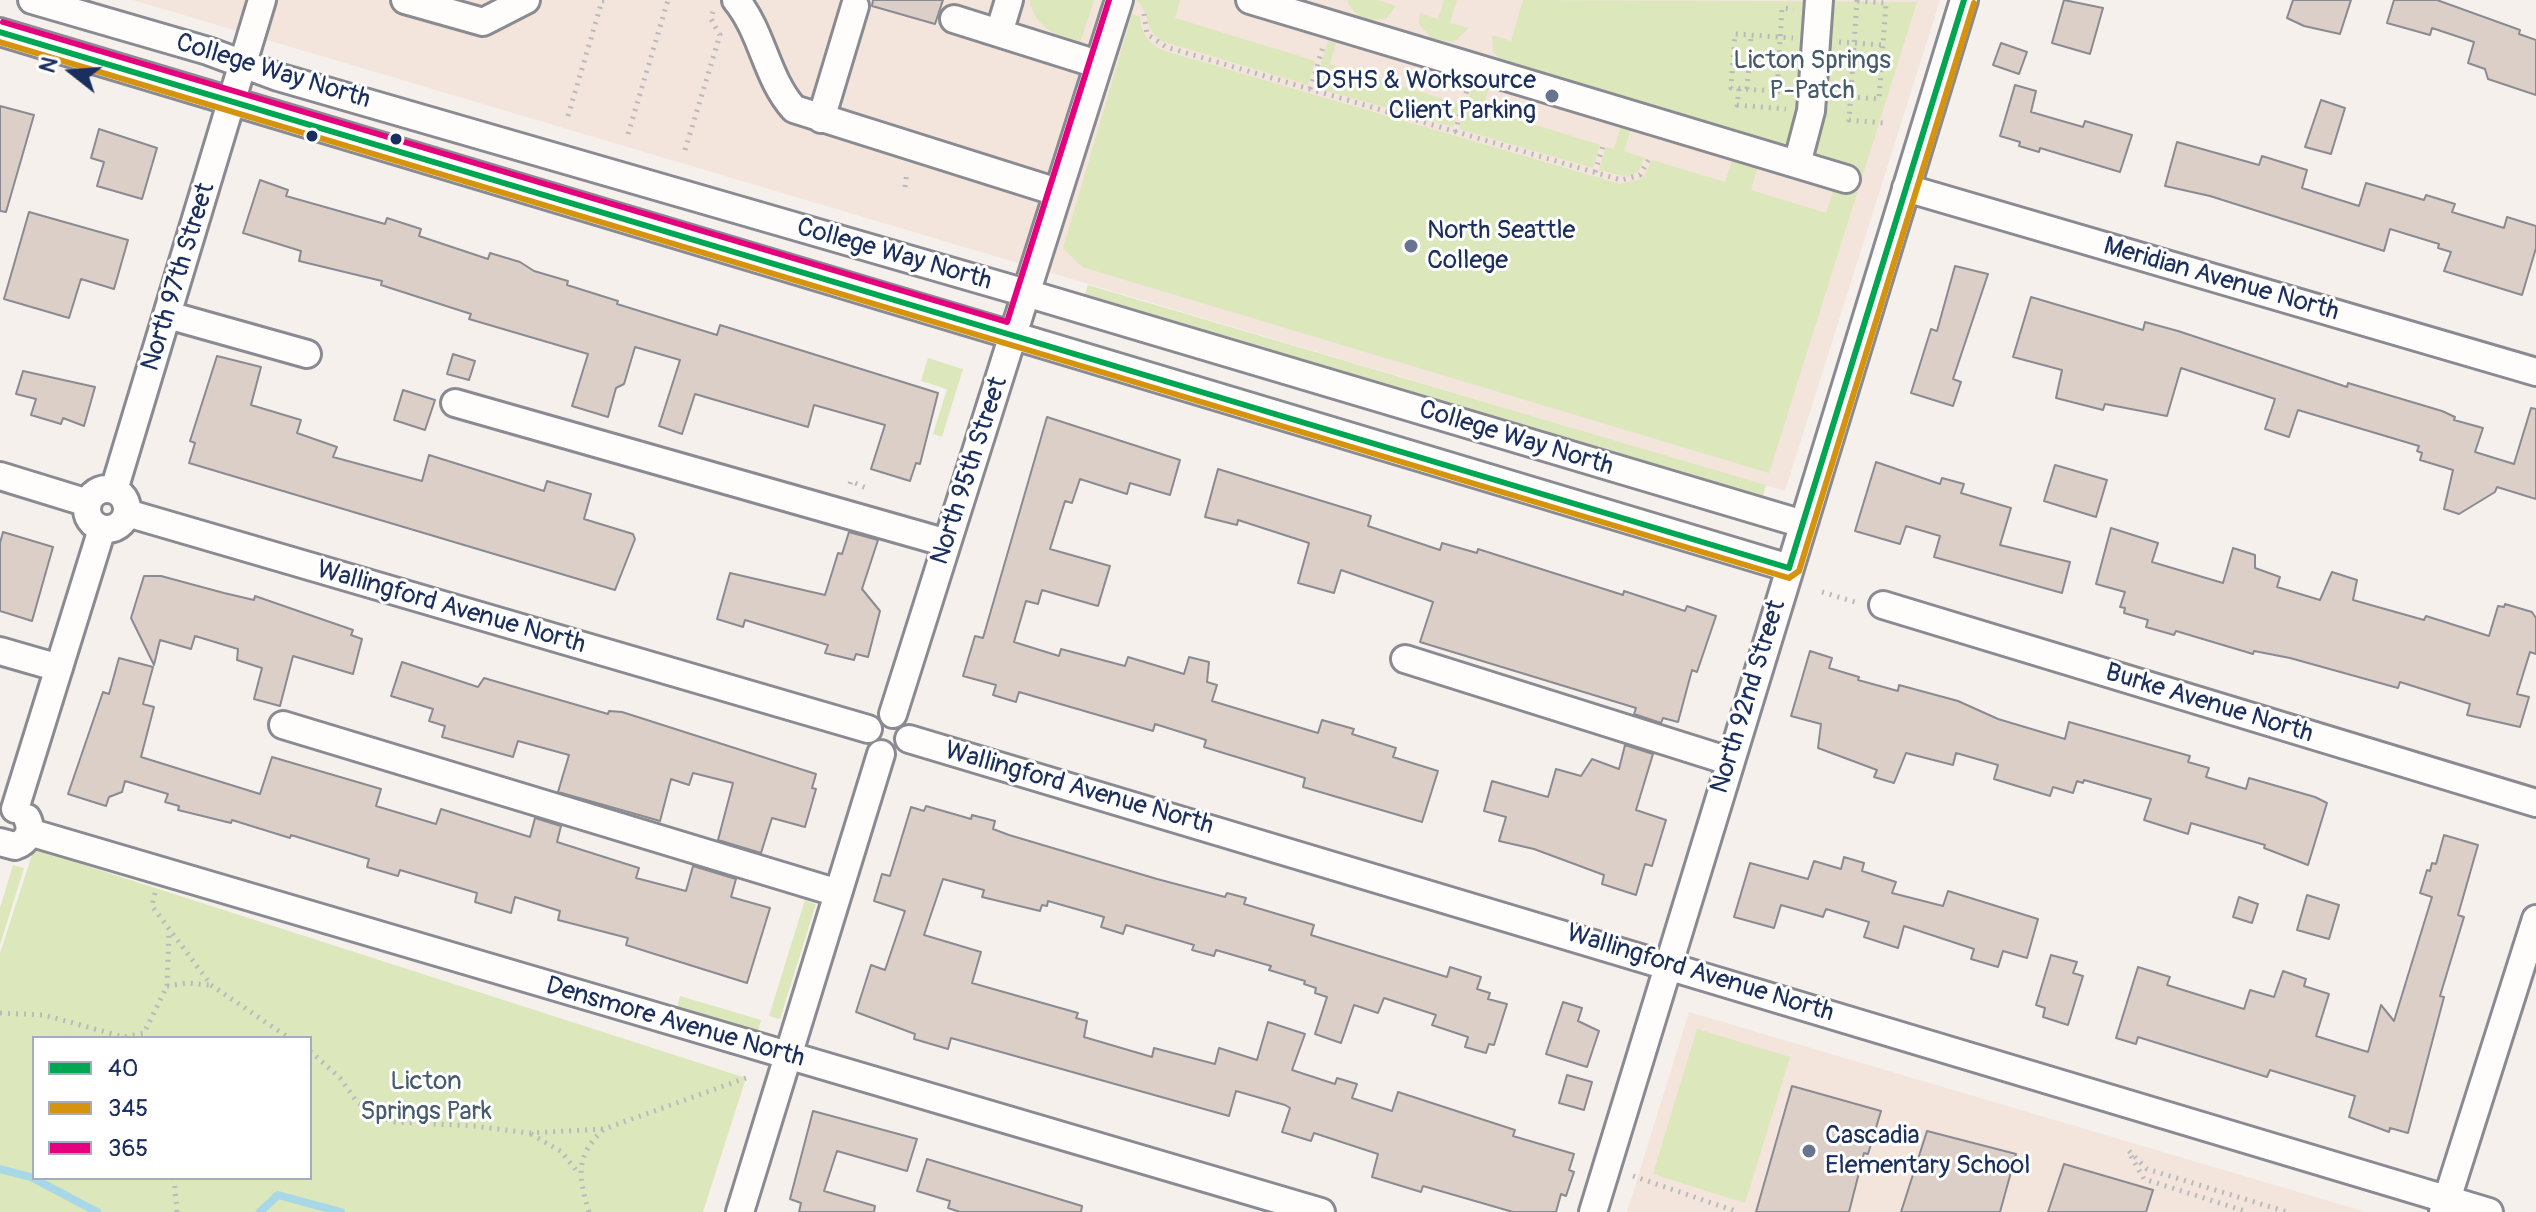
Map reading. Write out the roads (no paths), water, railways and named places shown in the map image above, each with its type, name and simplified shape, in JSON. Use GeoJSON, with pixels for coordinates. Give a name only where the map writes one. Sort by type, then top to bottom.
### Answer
{"type":"FeatureCollection","features":[{"type":"Feature","properties":{"kind":"street","name":"College Way North"},"geometry":{"type":"LineString","coordinates":[[32,0],[243,65],[1803,524]]}},
{"type":"Feature","properties":{"kind":"street","name":"North 97th Street"},"geometry":{"type":"LineString","coordinates":[[114,490],[262,0]]}},
{"type":"Feature","properties":{"kind":"street"},"geometry":{"type":"LineString","coordinates":[[405,0],[483,22],[526,0]]}},
{"type":"Feature","properties":{"kind":"street"},"geometry":{"type":"LineString","coordinates":[[999,33],[1009,0]]}},
{"type":"Feature","properties":{"kind":"street"},"geometry":{"type":"LineString","coordinates":[[1250,0],[1846,179]]}},
{"type":"Feature","properties":{"kind":"street","name":"North 92nd Street"},"geometry":{"type":"LineString","coordinates":[[1593,1212],[1964,0]]}},
{"type":"Feature","properties":{"kind":"street"},"geometry":{"type":"LineString","coordinates":[[725,5],[758,33],[781,95],[794,109],[1057,192]]}},
{"type":"Feature","properties":{"kind":"street","name":"North 95th Street"},"geometry":{"type":"LineString","coordinates":[[893,714],[1097,64],[1130,5]]}},
{"type":"Feature","properties":{"kind":"street"},"geometry":{"type":"LineString","coordinates":[[1797,164],[1811,111],[1819,5]]}},
{"type":"Feature","properties":{"kind":"street"},"geometry":{"type":"LineString","coordinates":[[821,119],[855,6]]}},
{"type":"Feature","properties":{"kind":"street"},"geometry":{"type":"LineString","coordinates":[[954,19],[1097,64]]}},
{"type":"Feature","properties":{"kind":"street","name":"College Way North"},"geometry":{"type":"LineString","coordinates":[[0,32],[1789,568]]}},
{"type":"Feature","properties":{"kind":"street","name":"Meridian Avenue North"},"geometry":{"type":"LineString","coordinates":[[1906,188],[2536,372]]}},
{"type":"Feature","properties":{"kind":"street"},"geometry":{"type":"LineString","coordinates":[[168,315],[307,354]]}},
{"type":"Feature","properties":{"kind":"street"},"geometry":{"type":"LineString","coordinates":[[455,403],[947,543]]}},
{"type":"Feature","properties":{"kind":"street"},"geometry":{"type":"LineString","coordinates":[[0,476],[88,503]]}},
{"type":"Feature","properties":{"kind":"street"},"geometry":{"type":"LineString","coordinates":[[101,490],[114,490],[124,500],[127,513],[116,527],[102,529],[89,518],[88,503],[101,490]]}},
{"type":"Feature","properties":{"kind":"street","name":"Wallingford Avenue North"},"geometry":{"type":"LineString","coordinates":[[127,513],[868,729]]}},
{"type":"Feature","properties":{"kind":"street"},"geometry":{"type":"LineString","coordinates":[[2,849],[20,844],[29,832],[28,819],[7,811],[59,668],[102,529]]}},
{"type":"Feature","properties":{"kind":"street","name":"Burke Avenue North"},"geometry":{"type":"LineString","coordinates":[[1870,604],[2536,803]]}},
{"type":"Feature","properties":{"kind":"street"},"geometry":{"type":"LineString","coordinates":[[0,651],[59,668]]}},
{"type":"Feature","properties":{"kind":"street"},"geometry":{"type":"LineString","coordinates":[[1405,659],[1729,761]]}},
{"type":"Feature","properties":{"kind":"street"},"geometry":{"type":"LineString","coordinates":[[893,714],[907,725],[909,739],[897,753],[881,754],[869,743],[868,729],[876,717],[893,714]]}},
{"type":"Feature","properties":{"kind":"street"},"geometry":{"type":"LineString","coordinates":[[283,725],[838,893]]}},
{"type":"Feature","properties":{"kind":"street","name":"Wallingford Avenue North"},"geometry":{"type":"LineString","coordinates":[[909,739],[1667,963],[2445,1206],[2489,1212]]}},
{"type":"Feature","properties":{"kind":"street"},"geometry":{"type":"LineString","coordinates":[[740,1212],[881,754]]}},
{"type":"Feature","properties":{"kind":"street","name":"Densmore Avenue North"},"geometry":{"type":"LineString","coordinates":[[29,832],[1321,1212]]}},
{"type":"Feature","properties":{"kind":"street"},"geometry":{"type":"LineString","coordinates":[[2445,1206],[2536,919]]}},
{"type":"Feature","properties":{"kind":"waterway"},"geometry":{"type":"LineString","coordinates":[[0,1169],[32,1178]]}},
{"type":"Feature","properties":{"kind":"waterway"},"geometry":{"type":"LineString","coordinates":[[37,1180],[97,1212]]}},
{"type":"Feature","properties":{"kind":"waterway"},"geometry":{"type":"LineString","coordinates":[[260,1212],[278,1195],[341,1212]]}},
{"type":"Feature","properties":{"kind":"place","name":"DSHS & Worksource Client Parking"},"geometry":{"type":"Point","coordinates":[1552,96]}},
{"type":"Feature","properties":{"kind":"place","name":"North Seattle College"},"geometry":{"type":"Point","coordinates":[1411,246]}},
{"type":"Feature","properties":{"kind":"place","name":"Cascadia Elementary School"},"geometry":{"type":"Point","coordinates":[1809,1151]}},
{"type":"Feature","properties":{"kind":"park label","name":"Licton Springs P-Patch"},"geometry":{"type":"Point","coordinates":[1812,76]}},
{"type":"Feature","properties":{"kind":"park label","name":"Licton Springs Park"},"geometry":{"type":"Point","coordinates":[426,1097]}}]}
